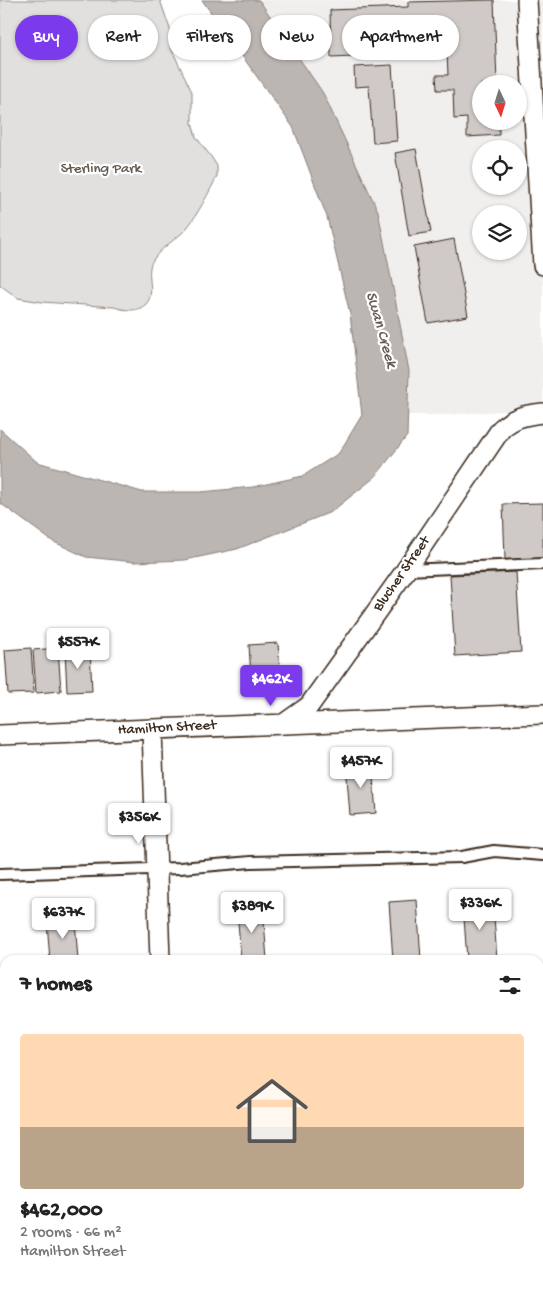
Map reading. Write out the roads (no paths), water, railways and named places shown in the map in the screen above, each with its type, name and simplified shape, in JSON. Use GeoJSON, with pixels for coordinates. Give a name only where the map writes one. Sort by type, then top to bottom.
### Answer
{"type":"FeatureCollection","features":[{"type":"Feature","properties":{"kind":"street"},"geometry":{"type":"LineString","coordinates":[[527,0],[543,266]]}},
{"type":"Feature","properties":{"kind":"street","name":"Blucher Street"},"geometry":{"type":"LineString","coordinates":[[285,723],[310,706],[406,570],[501,429],[512,419],[543,413]]}},
{"type":"Feature","properties":{"kind":"street","name":"Hamilton Street"},"geometry":{"type":"LineString","coordinates":[[0,735],[543,714]]}},
{"type":"Feature","properties":{"kind":"street"},"geometry":{"type":"LineString","coordinates":[[152,729],[160,955]]}},
{"type":"Feature","properties":{"kind":"lane"},"geometry":{"type":"LineString","coordinates":[[406,570],[543,564]]}},
{"type":"Feature","properties":{"kind":"lane"},"geometry":{"type":"LineString","coordinates":[[0,874],[156,869],[251,862],[462,857],[494,851],[543,855]]}},
{"type":"Feature","properties":{"kind":"water","name":"Swan Creek"},"geometry":{"type":"Polygon","coordinates":[[[202,0],[259,0],[269,15],[261,15],[261,60],[300,60],[323,93],[378,211],[409,371],[407,436],[375,477],[331,512],[237,549],[185,560],[135,562],[86,557],[52,541],[0,503],[0,429],[37,462],[142,492],[201,492],[253,487],[303,476],[339,453],[362,415],[350,314],[327,217],[293,127],[245,60],[251,60],[251,15],[213,15],[202,0]]]}},
{"type":"Feature","properties":{"kind":"park label","name":"Sterling Park"},"geometry":{"type":"Point","coordinates":[101,169]}}]}
